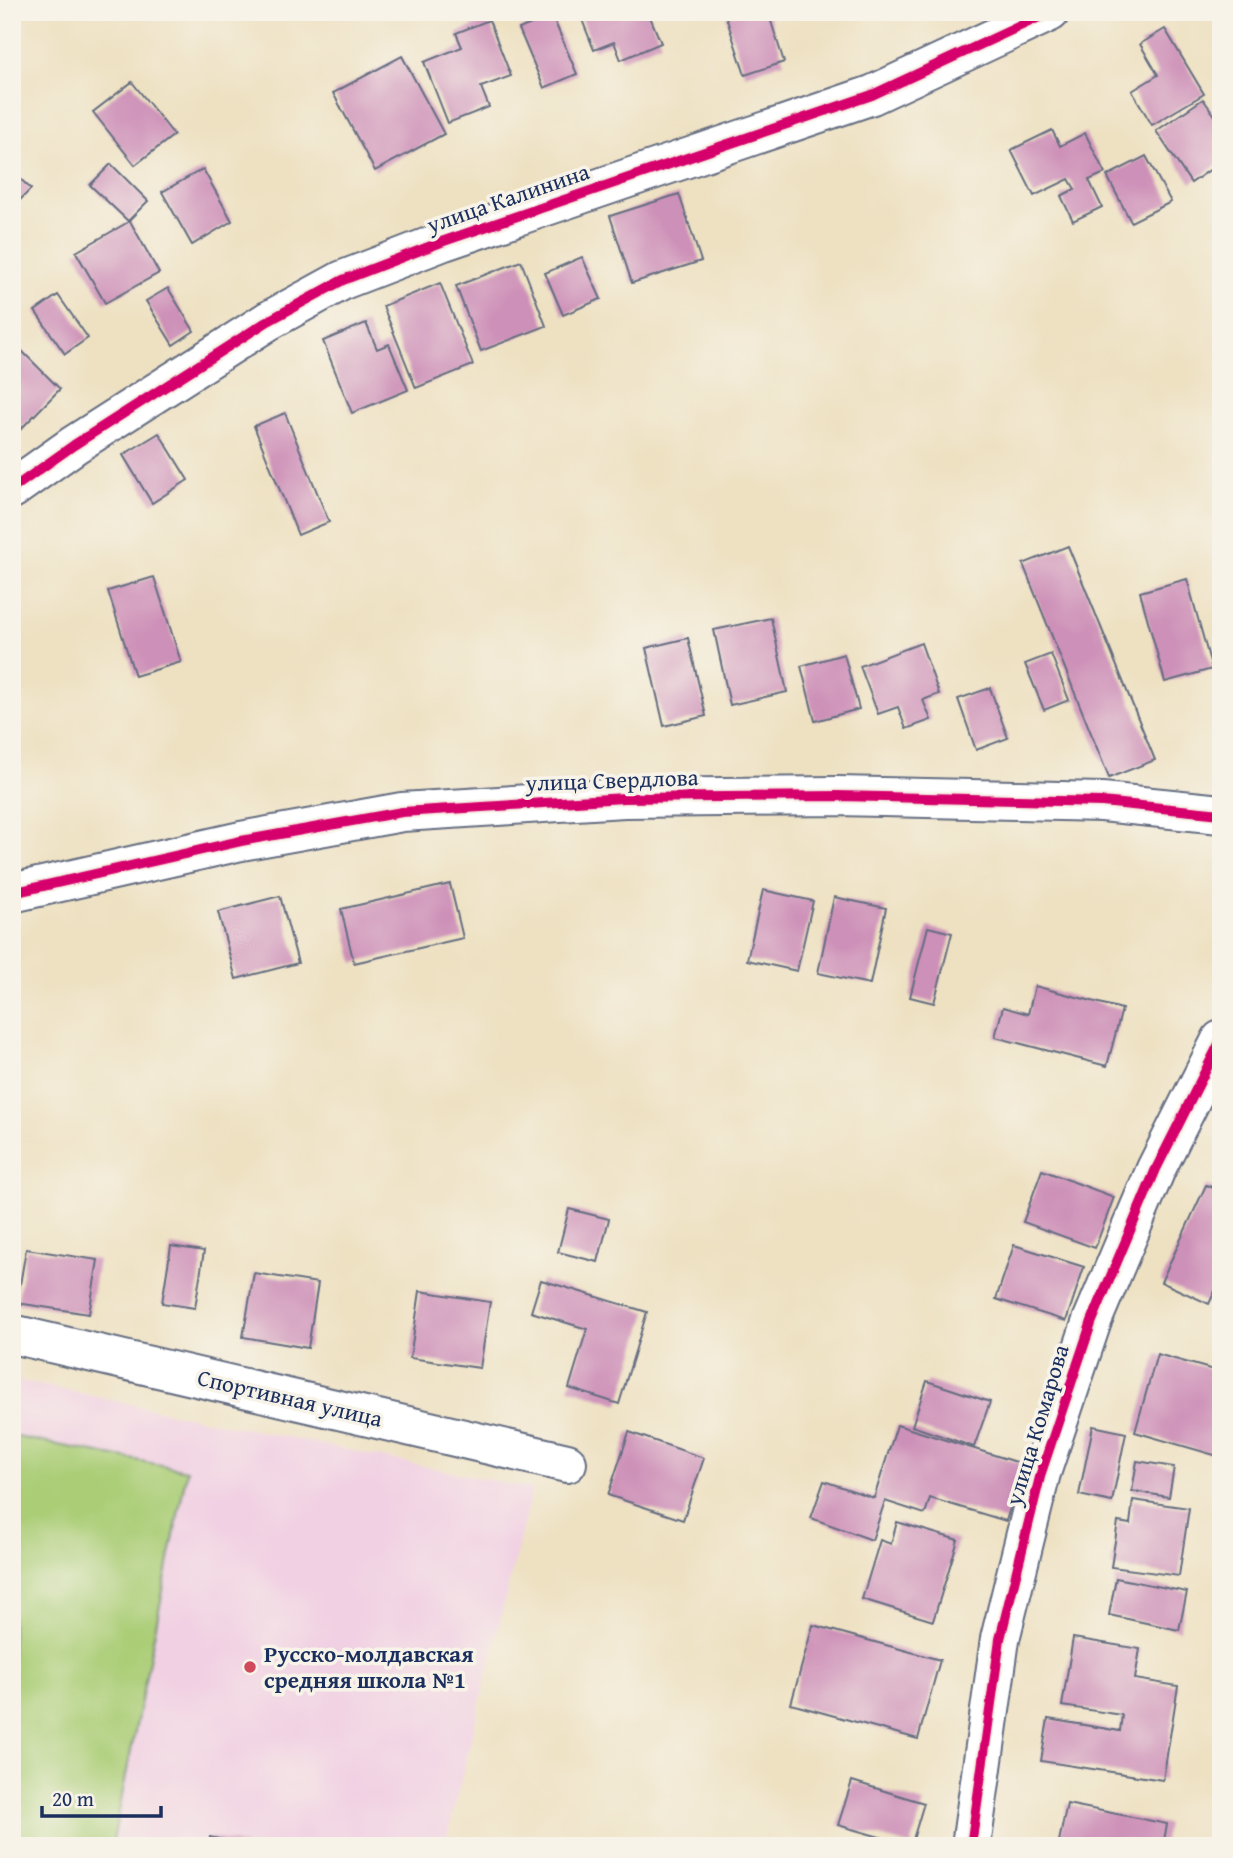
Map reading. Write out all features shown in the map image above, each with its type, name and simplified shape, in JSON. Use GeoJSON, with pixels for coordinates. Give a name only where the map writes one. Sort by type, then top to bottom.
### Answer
{"type":"FeatureCollection","features":[{"type":"Feature","properties":{"kind":"street","name":"улица Калинина"},"geometry":{"type":"LineString","coordinates":[[12,489],[74,445],[268,321],[343,280],[444,242],[872,95],[1050,12]]}},
{"type":"Feature","properties":{"kind":"street","name":"улица Свердлова"},"geometry":{"type":"LineString","coordinates":[[12,893],[241,841],[402,812],[596,799],[838,796],[1074,801],[1221,814]]}},
{"type":"Feature","properties":{"kind":"street","name":"улица Комарова"},"geometry":{"type":"LineString","coordinates":[[971,1846],[1000,1639],[1041,1473],[1092,1321],[1156,1169],[1221,1040]]}},
{"type":"Feature","properties":{"kind":"street","name":"Спортивная улица"},"geometry":{"type":"LineString","coordinates":[[12,1334],[567,1463]]}},
{"type":"Feature","properties":{"kind":"shaded area","name":"Русско-молдавская средняя школа №1"},"geometry":{"type":"Polygon","coordinates":[[[12,1379],[532,1489],[445,1846],[12,1846],[12,1379]]]}},
{"type":"Feature","properties":{"kind":"green space"},"geometry":{"type":"Polygon","coordinates":[[[12,1436],[187,1470],[112,1846],[12,1846],[12,1436]]]}},
{"type":"Feature","properties":{"kind":"building"},"geometry":{"type":"Polygon","coordinates":[[[579,12],[648,12],[661,43],[621,60],[614,42],[594,50],[579,12]]]}},
{"type":"Feature","properties":{"kind":"building"},"geometry":{"type":"Polygon","coordinates":[[[741,12],[768,12],[784,62],[745,75],[726,17],[741,12]]]}},
{"type":"Feature","properties":{"kind":"building"},"geometry":{"type":"Polygon","coordinates":[[[552,15],[577,74],[544,88],[519,29],[552,15]]]}},
{"type":"Feature","properties":{"kind":"building"},"geometry":{"type":"Polygon","coordinates":[[[489,20],[511,76],[481,87],[489,107],[448,123],[424,62],[462,47],[456,33],[489,20]]]}},
{"type":"Feature","properties":{"kind":"building"},"geometry":{"type":"Polygon","coordinates":[[[1165,29],[1204,94],[1152,125],[1132,91],[1158,75],[1140,44],[1165,29]]]}},
{"type":"Feature","properties":{"kind":"building"},"geometry":{"type":"Polygon","coordinates":[[[402,56],[444,134],[375,171],[333,93],[402,56]]]}},
{"type":"Feature","properties":{"kind":"building"},"geometry":{"type":"Polygon","coordinates":[[[132,82],[174,135],[135,165],[93,112],[132,82]]]}},
{"type":"Feature","properties":{"kind":"building"},"geometry":{"type":"Polygon","coordinates":[[[1203,99],[1221,124],[1221,162],[1191,183],[1156,131],[1203,99]]]}},
{"type":"Feature","properties":{"kind":"building"},"geometry":{"type":"Polygon","coordinates":[[[1052,130],[1060,146],[1085,133],[1105,173],[1089,180],[1102,207],[1073,221],[1061,196],[1075,189],[1069,179],[1034,196],[1011,150],[1052,130]]]}},
{"type":"Feature","properties":{"kind":"building"},"geometry":{"type":"Polygon","coordinates":[[[1146,156],[1171,202],[1131,222],[1107,176],[1146,156]]]}},
{"type":"Feature","properties":{"kind":"building"},"geometry":{"type":"Polygon","coordinates":[[[111,164],[148,201],[128,221],[90,185],[111,164]]]}},
{"type":"Feature","properties":{"kind":"building"},"geometry":{"type":"Polygon","coordinates":[[[203,169],[232,221],[192,245],[162,192],[203,169]]]}},
{"type":"Feature","properties":{"kind":"building"},"geometry":{"type":"Polygon","coordinates":[[[12,171],[31,189],[12,208],[12,171]]]}},
{"type":"Feature","properties":{"kind":"building"},"geometry":{"type":"Polygon","coordinates":[[[679,194],[701,261],[632,283],[610,216],[679,194]]]}},
{"type":"Feature","properties":{"kind":"building"},"geometry":{"type":"Polygon","coordinates":[[[130,221],[159,273],[105,303],[76,252],[130,221]]]}},
{"type":"Feature","properties":{"kind":"building"},"geometry":{"type":"Polygon","coordinates":[[[582,257],[601,299],[563,315],[545,273],[582,257]]]}},
{"type":"Feature","properties":{"kind":"building"},"geometry":{"type":"Polygon","coordinates":[[[521,261],[546,326],[481,351],[456,286],[521,261]]]}},
{"type":"Feature","properties":{"kind":"building"},"geometry":{"type":"Polygon","coordinates":[[[440,283],[473,365],[416,388],[383,306],[440,283]]]}},
{"type":"Feature","properties":{"kind":"building"},"geometry":{"type":"Polygon","coordinates":[[[168,288],[194,331],[173,345],[146,301],[168,288]]]}},
{"type":"Feature","properties":{"kind":"building"},"geometry":{"type":"Polygon","coordinates":[[[58,295],[88,338],[65,354],[35,311],[58,295]]]}},
{"type":"Feature","properties":{"kind":"building"},"geometry":{"type":"Polygon","coordinates":[[[366,323],[377,349],[389,344],[408,390],[352,413],[323,341],[366,323]]]}},
{"type":"Feature","properties":{"kind":"building"},"geometry":{"type":"Polygon","coordinates":[[[12,341],[60,389],[19,431],[12,424],[12,341]]]}},
{"type":"Feature","properties":{"kind":"building"},"geometry":{"type":"Polygon","coordinates":[[[285,413],[329,522],[298,535],[254,426],[285,413]]]}},
{"type":"Feature","properties":{"kind":"building"},"geometry":{"type":"Polygon","coordinates":[[[159,433],[188,480],[152,503],[123,455],[159,433]]]}},
{"type":"Feature","properties":{"kind":"building"},"geometry":{"type":"Polygon","coordinates":[[[1068,546],[1155,760],[1109,778],[1023,564],[1068,546]]]}},
{"type":"Feature","properties":{"kind":"building"},"geometry":{"type":"Polygon","coordinates":[[[154,577],[181,662],[135,676],[108,591],[154,577]]]}},
{"type":"Feature","properties":{"kind":"building"},"geometry":{"type":"Polygon","coordinates":[[[1187,579],[1212,669],[1165,682],[1140,592],[1187,579]]]}},
{"type":"Feature","properties":{"kind":"building"},"geometry":{"type":"Polygon","coordinates":[[[771,618],[787,692],[730,705],[714,630],[771,618]]]}},
{"type":"Feature","properties":{"kind":"building"},"geometry":{"type":"Polygon","coordinates":[[[688,638],[706,716],[664,726],[646,648],[688,638]]]}},
{"type":"Feature","properties":{"kind":"building"},"geometry":{"type":"Polygon","coordinates":[[[921,643],[939,694],[923,700],[931,720],[906,729],[898,707],[878,714],[860,666],[921,643]]]}},
{"type":"Feature","properties":{"kind":"building"},"geometry":{"type":"Polygon","coordinates":[[[844,654],[859,709],[815,721],[801,666],[844,654]]]}},
{"type":"Feature","properties":{"kind":"building"},"geometry":{"type":"Polygon","coordinates":[[[1051,654],[1069,700],[1044,710],[1025,664],[1051,654]]]}},
{"type":"Feature","properties":{"kind":"building"},"geometry":{"type":"Polygon","coordinates":[[[990,688],[1008,738],[976,750],[958,699],[990,688]]]}},
{"type":"Feature","properties":{"kind":"building"},"geometry":{"type":"Polygon","coordinates":[[[450,884],[463,938],[354,963],[341,909],[450,884]]]}},
{"type":"Feature","properties":{"kind":"building"},"geometry":{"type":"Polygon","coordinates":[[[763,890],[813,901],[797,971],[747,960],[763,890]]]}},
{"type":"Feature","properties":{"kind":"building"},"geometry":{"type":"Polygon","coordinates":[[[280,896],[298,963],[236,979],[218,912],[280,896]]]}},
{"type":"Feature","properties":{"kind":"building"},"geometry":{"type":"Polygon","coordinates":[[[834,897],[886,908],[870,984],[818,973],[834,897]]]}},
{"type":"Feature","properties":{"kind":"building"},"geometry":{"type":"Polygon","coordinates":[[[928,927],[952,933],[934,1003],[910,997],[928,927]]]}},
{"type":"Feature","properties":{"kind":"building"},"geometry":{"type":"Polygon","coordinates":[[[1035,986],[1122,1009],[1107,1066],[995,1037],[1003,1007],[1028,1014],[1035,986]]]}},
{"type":"Feature","properties":{"kind":"building"},"geometry":{"type":"Polygon","coordinates":[[[1042,1170],[1114,1197],[1095,1248],[1023,1222],[1042,1170]]]}},
{"type":"Feature","properties":{"kind":"building"},"geometry":{"type":"Polygon","coordinates":[[[1206,1185],[1221,1191],[1221,1278],[1209,1304],[1161,1282],[1206,1185]]]}},
{"type":"Feature","properties":{"kind":"building"},"geometry":{"type":"Polygon","coordinates":[[[569,1209],[609,1219],[598,1262],[558,1252],[569,1209]]]}},
{"type":"Feature","properties":{"kind":"building"},"geometry":{"type":"Polygon","coordinates":[[[1014,1245],[1084,1267],[1066,1321],[996,1299],[1014,1245]]]}},
{"type":"Feature","properties":{"kind":"building"},"geometry":{"type":"Polygon","coordinates":[[[171,1246],[204,1251],[195,1308],[162,1303],[171,1246]]]}},
{"type":"Feature","properties":{"kind":"building"},"geometry":{"type":"Polygon","coordinates":[[[26,1249],[98,1260],[89,1314],[17,1303],[26,1249]]]}},
{"type":"Feature","properties":{"kind":"building"},"geometry":{"type":"Polygon","coordinates":[[[254,1273],[318,1283],[308,1348],[243,1337],[254,1273]]]}},
{"type":"Feature","properties":{"kind":"building"},"geometry":{"type":"Polygon","coordinates":[[[541,1280],[647,1312],[619,1404],[569,1388],[587,1329],[531,1312],[541,1280]]]}},
{"type":"Feature","properties":{"kind":"building"},"geometry":{"type":"Polygon","coordinates":[[[420,1291],[490,1302],[480,1368],[410,1358],[420,1291]]]}},
{"type":"Feature","properties":{"kind":"building"},"geometry":{"type":"Polygon","coordinates":[[[1157,1354],[1221,1372],[1221,1457],[1135,1432],[1157,1354]]]}},
{"type":"Feature","properties":{"kind":"building"},"geometry":{"type":"Polygon","coordinates":[[[927,1381],[990,1402],[974,1447],[912,1426],[927,1381]]]}},
{"type":"Feature","properties":{"kind":"building"},"geometry":{"type":"Polygon","coordinates":[[[897,1425],[1023,1464],[1006,1521],[930,1498],[925,1514],[885,1501],[872,1540],[811,1518],[824,1481],[874,1498],[897,1425]]]}},
{"type":"Feature","properties":{"kind":"building"},"geometry":{"type":"Polygon","coordinates":[[[1093,1426],[1126,1433],[1112,1502],[1079,1495],[1093,1426]]]}},
{"type":"Feature","properties":{"kind":"building"},"geometry":{"type":"Polygon","coordinates":[[[629,1432],[704,1458],[683,1520],[608,1495],[629,1432]]]}},
{"type":"Feature","properties":{"kind":"building"},"geometry":{"type":"Polygon","coordinates":[[[1137,1461],[1174,1467],[1169,1497],[1132,1491],[1137,1461]]]}},
{"type":"Feature","properties":{"kind":"building"},"geometry":{"type":"Polygon","coordinates":[[[1133,1500],[1189,1508],[1179,1576],[1111,1567],[1118,1522],[1130,1524],[1133,1500]]]}},
{"type":"Feature","properties":{"kind":"building"},"geometry":{"type":"Polygon","coordinates":[[[897,1522],[958,1540],[933,1621],[862,1599],[880,1540],[891,1544],[897,1522]]]}},
{"type":"Feature","properties":{"kind":"building"},"geometry":{"type":"Polygon","coordinates":[[[1116,1578],[1187,1592],[1179,1630],[1109,1615],[1116,1578]]]}},
{"type":"Feature","properties":{"kind":"building"},"geometry":{"type":"Polygon","coordinates":[[[813,1625],[940,1660],[918,1739],[791,1704],[813,1625]]]}},
{"type":"Feature","properties":{"kind":"building"},"geometry":{"type":"Polygon","coordinates":[[[1073,1638],[1140,1649],[1135,1679],[1178,1686],[1163,1780],[1041,1761],[1048,1719],[1120,1731],[1122,1715],[1062,1706],[1073,1638]]]}},
{"type":"Feature","properties":{"kind":"building"},"geometry":{"type":"Polygon","coordinates":[[[852,1781],[924,1803],[911,1846],[838,1825],[852,1781]]]}},
{"type":"Feature","properties":{"kind":"building"},"geometry":{"type":"Polygon","coordinates":[[[1067,1804],[1167,1824],[1163,1846],[1058,1846],[1067,1804]]]}},
{"type":"Feature","properties":{"kind":"building"},"geometry":{"type":"Polygon","coordinates":[[[210,1837],[246,1845],[246,1846],[208,1846],[210,1837]]]}},
{"type":"Feature","properties":{"kind":"cycle path"},"geometry":{"type":"LineString","coordinates":[[12,489],[74,445],[268,321],[343,280],[444,241],[872,95],[1050,12]]}},
{"type":"Feature","properties":{"kind":"cycle path"},"geometry":{"type":"LineString","coordinates":[[12,893],[241,841],[402,812],[624,798],[838,796],[1102,802],[1221,814]]}},
{"type":"Feature","properties":{"kind":"cycle path"},"geometry":{"type":"LineString","coordinates":[[971,1846],[1000,1639],[1041,1473],[1092,1321],[1156,1169],[1221,1040]]}},
{"type":"Feature","properties":{"kind":"place","name":"Русско-молдавская средняя школа №1"},"geometry":{"type":"Point","coordinates":[250,1667]}}]}
